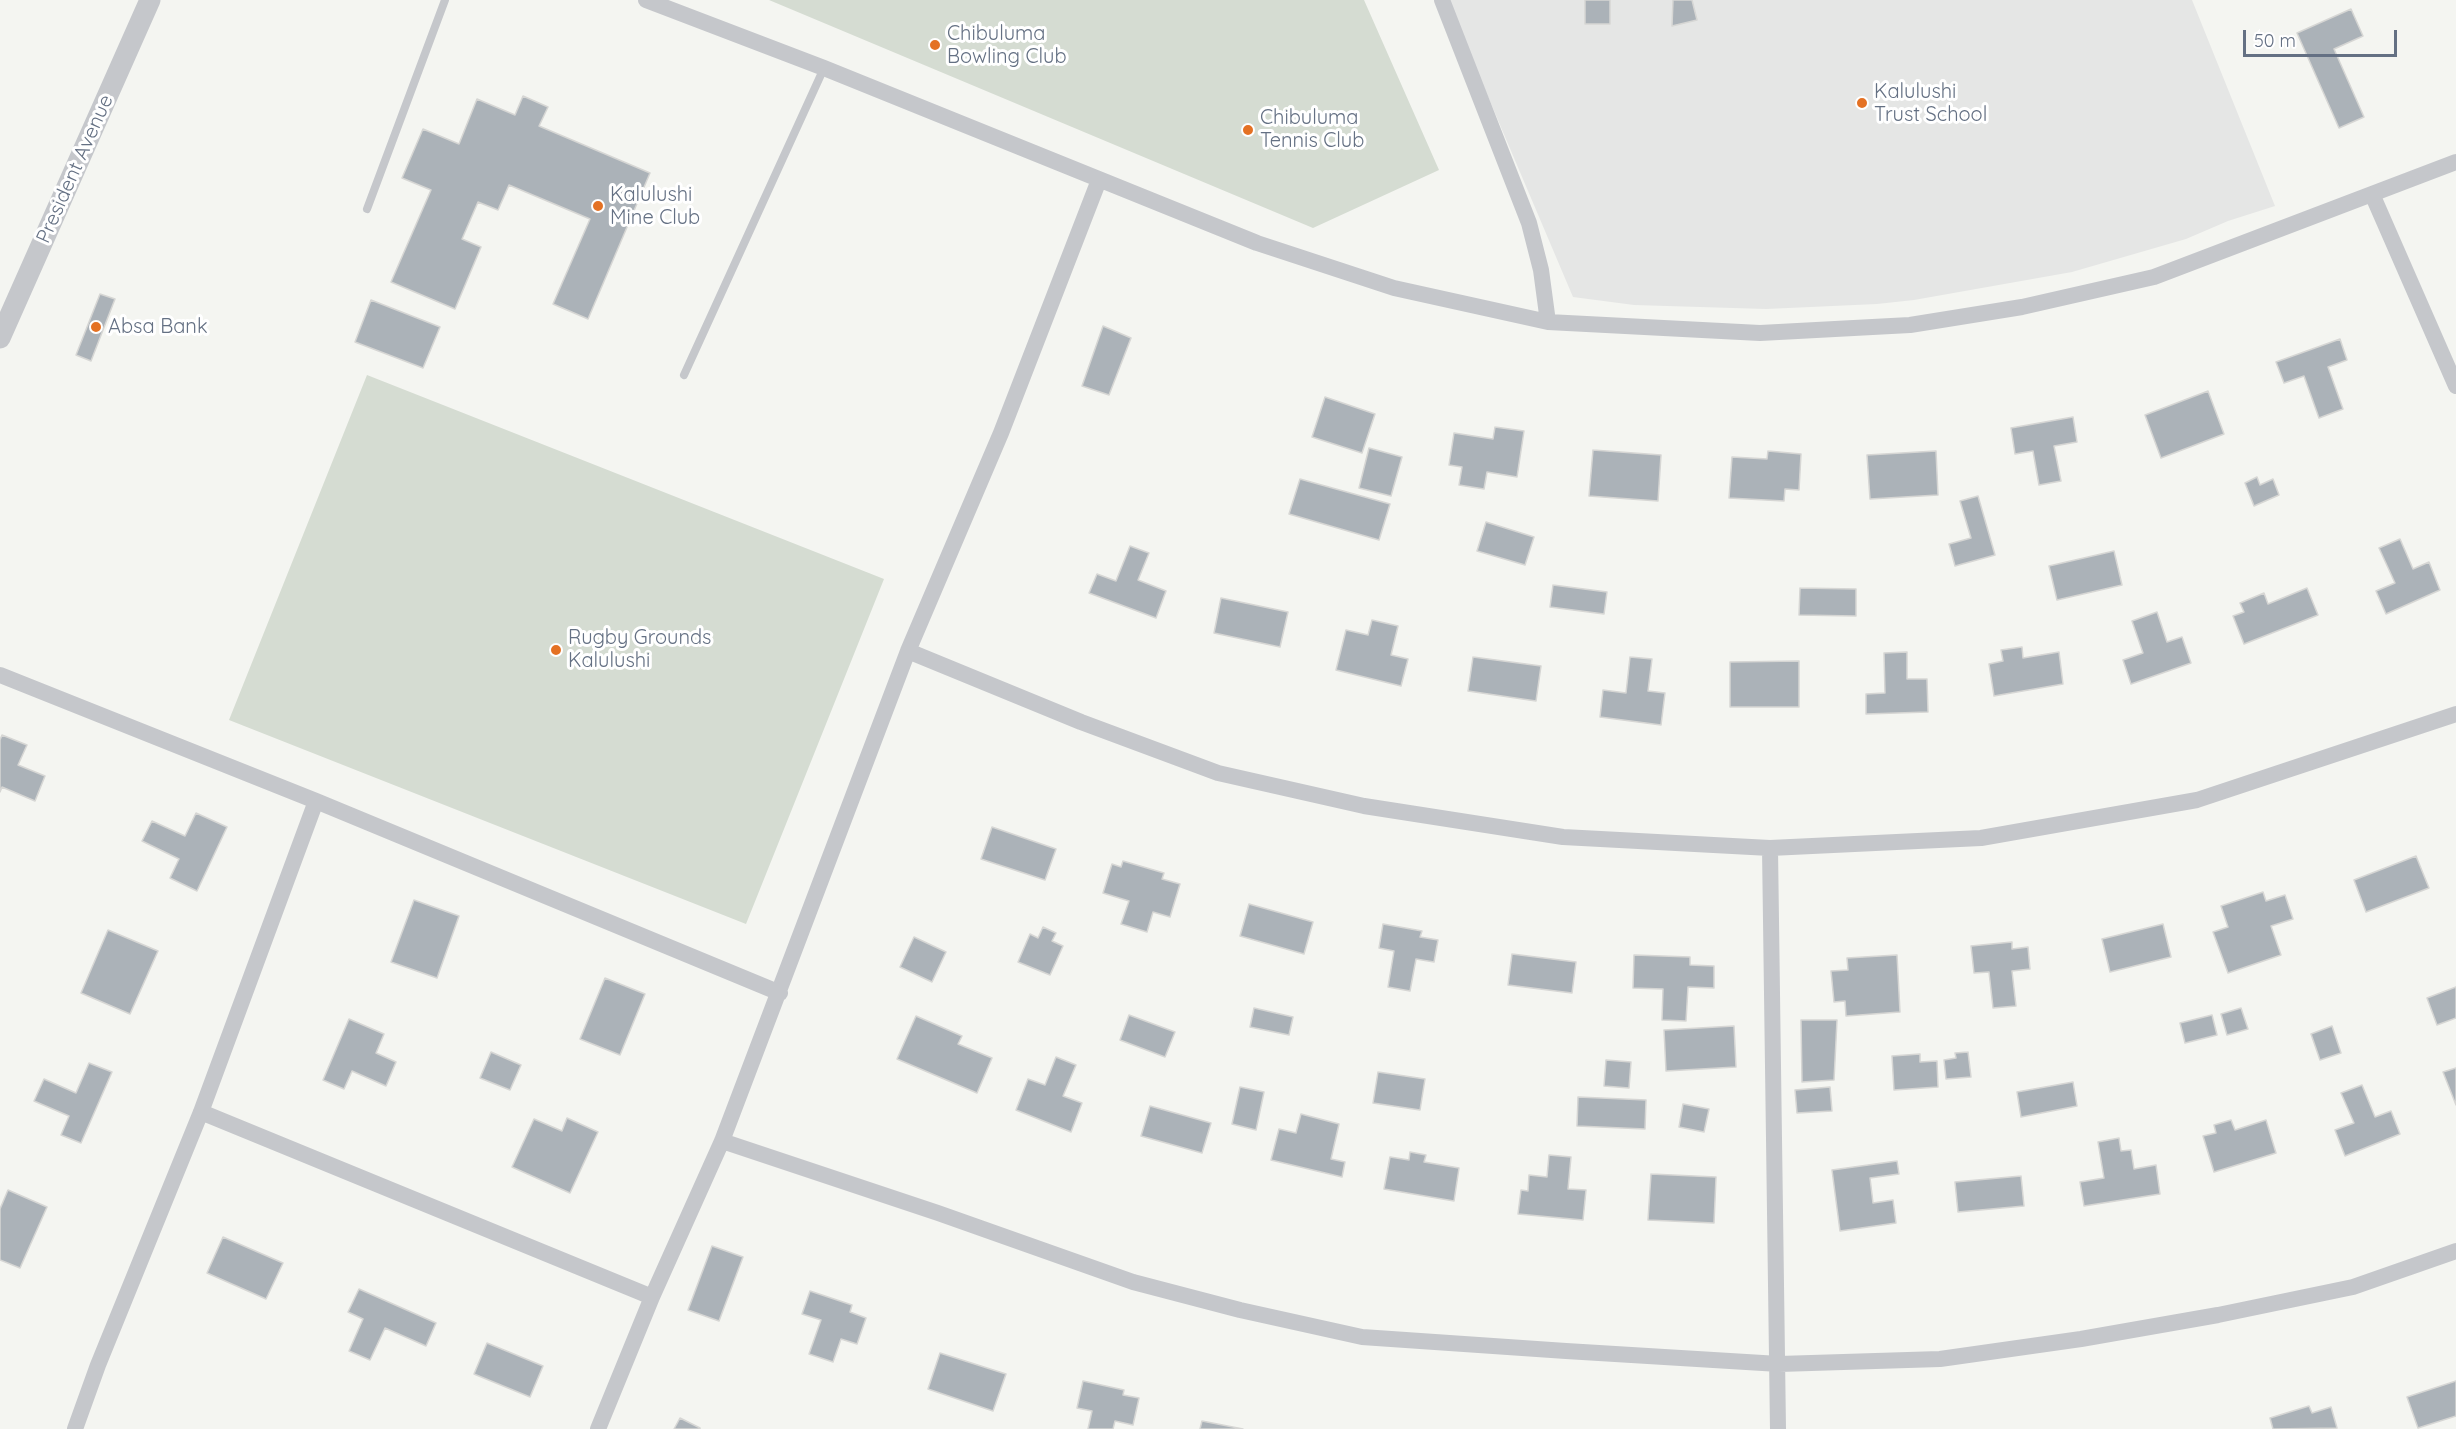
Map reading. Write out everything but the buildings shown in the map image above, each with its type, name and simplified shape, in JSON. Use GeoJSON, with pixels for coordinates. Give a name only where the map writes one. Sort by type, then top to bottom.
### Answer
{"type":"FeatureCollection","features":[{"type":"Feature","properties":{"kind":"street","name":"President Avenue"},"geometry":{"type":"LineString","coordinates":[[0,338],[150,0]]}},
{"type":"Feature","properties":{"kind":"street"},"geometry":{"type":"LineString","coordinates":[[646,0],[824,68],[1257,243],[1394,288],[1548,322],[1760,333],[1910,325],[2022,307],[2154,277],[2456,162]]}},
{"type":"Feature","properties":{"kind":"street"},"geometry":{"type":"LineString","coordinates":[[1443,0],[1529,222],[1541,270],[1548,322]]}},
{"type":"Feature","properties":{"kind":"street"},"geometry":{"type":"LineString","coordinates":[[598,1429],[652,1297],[722,1141],[908,651],[1001,434],[1099,180]]}},
{"type":"Feature","properties":{"kind":"street"},"geometry":{"type":"LineString","coordinates":[[2372,194],[2456,386]]}},
{"type":"Feature","properties":{"kind":"street"},"geometry":{"type":"LineString","coordinates":[[908,651],[1081,722],[1218,773],[1364,806],[1563,837],[1770,848],[1982,838],[2197,800],[2456,714]]}},
{"type":"Feature","properties":{"kind":"street"},"geometry":{"type":"LineString","coordinates":[[0,675],[316,801],[780,993]]}},
{"type":"Feature","properties":{"kind":"street"},"geometry":{"type":"LineString","coordinates":[[75,1429],[98,1365],[201,1112],[316,801]]}},
{"type":"Feature","properties":{"kind":"street"},"geometry":{"type":"LineString","coordinates":[[1770,848],[1779,1364],[1778,1429]]}},
{"type":"Feature","properties":{"kind":"street"},"geometry":{"type":"LineString","coordinates":[[201,1112],[652,1297]]}},
{"type":"Feature","properties":{"kind":"street"},"geometry":{"type":"LineString","coordinates":[[722,1141],[938,1213],[1133,1282],[1362,1338],[1779,1364],[1940,1359],[2081,1339],[2218,1315],[2353,1287],[2456,1251]]}},
{"type":"Feature","properties":{"kind":"lane"},"geometry":{"type":"LineString","coordinates":[[367,209],[445,0]]}},
{"type":"Feature","properties":{"kind":"lane"},"geometry":{"type":"LineString","coordinates":[[684,375],[824,68]]}},
{"type":"Feature","properties":{"kind":"shaded area","name":"Chibuluma Tennis Club"},"geometry":{"type":"Polygon","coordinates":[[[769,0],[1364,0],[1439,170],[1313,228],[769,0]]]}},
{"type":"Feature","properties":{"kind":"shaded area","name":"Kalulushi Trust School"},"geometry":{"type":"Polygon","coordinates":[[[1447,0],[2192,0],[2275,206],[2228,221],[2186,239],[2072,272],[1914,300],[1766,309],[1634,305],[1573,297],[1447,0]]]}},
{"type":"Feature","properties":{"kind":"shaded area","name":"Rugby Grounds Kalulushi"},"geometry":{"type":"Polygon","coordinates":[[[367,375],[884,579],[746,924],[229,720],[367,375]]]}},
{"type":"Feature","properties":{"kind":"place","name":"Chibuluma Bowling Club"},"geometry":{"type":"Point","coordinates":[935,45]}},
{"type":"Feature","properties":{"kind":"place","name":"Kalulushi Trust School"},"geometry":{"type":"Point","coordinates":[1862,103]}},
{"type":"Feature","properties":{"kind":"place","name":"Chibuluma Tennis Club"},"geometry":{"type":"Point","coordinates":[1248,130]}},
{"type":"Feature","properties":{"kind":"place","name":"Kalulushi Mine Club"},"geometry":{"type":"Point","coordinates":[598,206]}},
{"type":"Feature","properties":{"kind":"place","name":"Absa Bank"},"geometry":{"type":"Point","coordinates":[96,327]}},
{"type":"Feature","properties":{"kind":"place","name":"Rugby Grounds Kalulushi"},"geometry":{"type":"Point","coordinates":[556,650]}}]}
